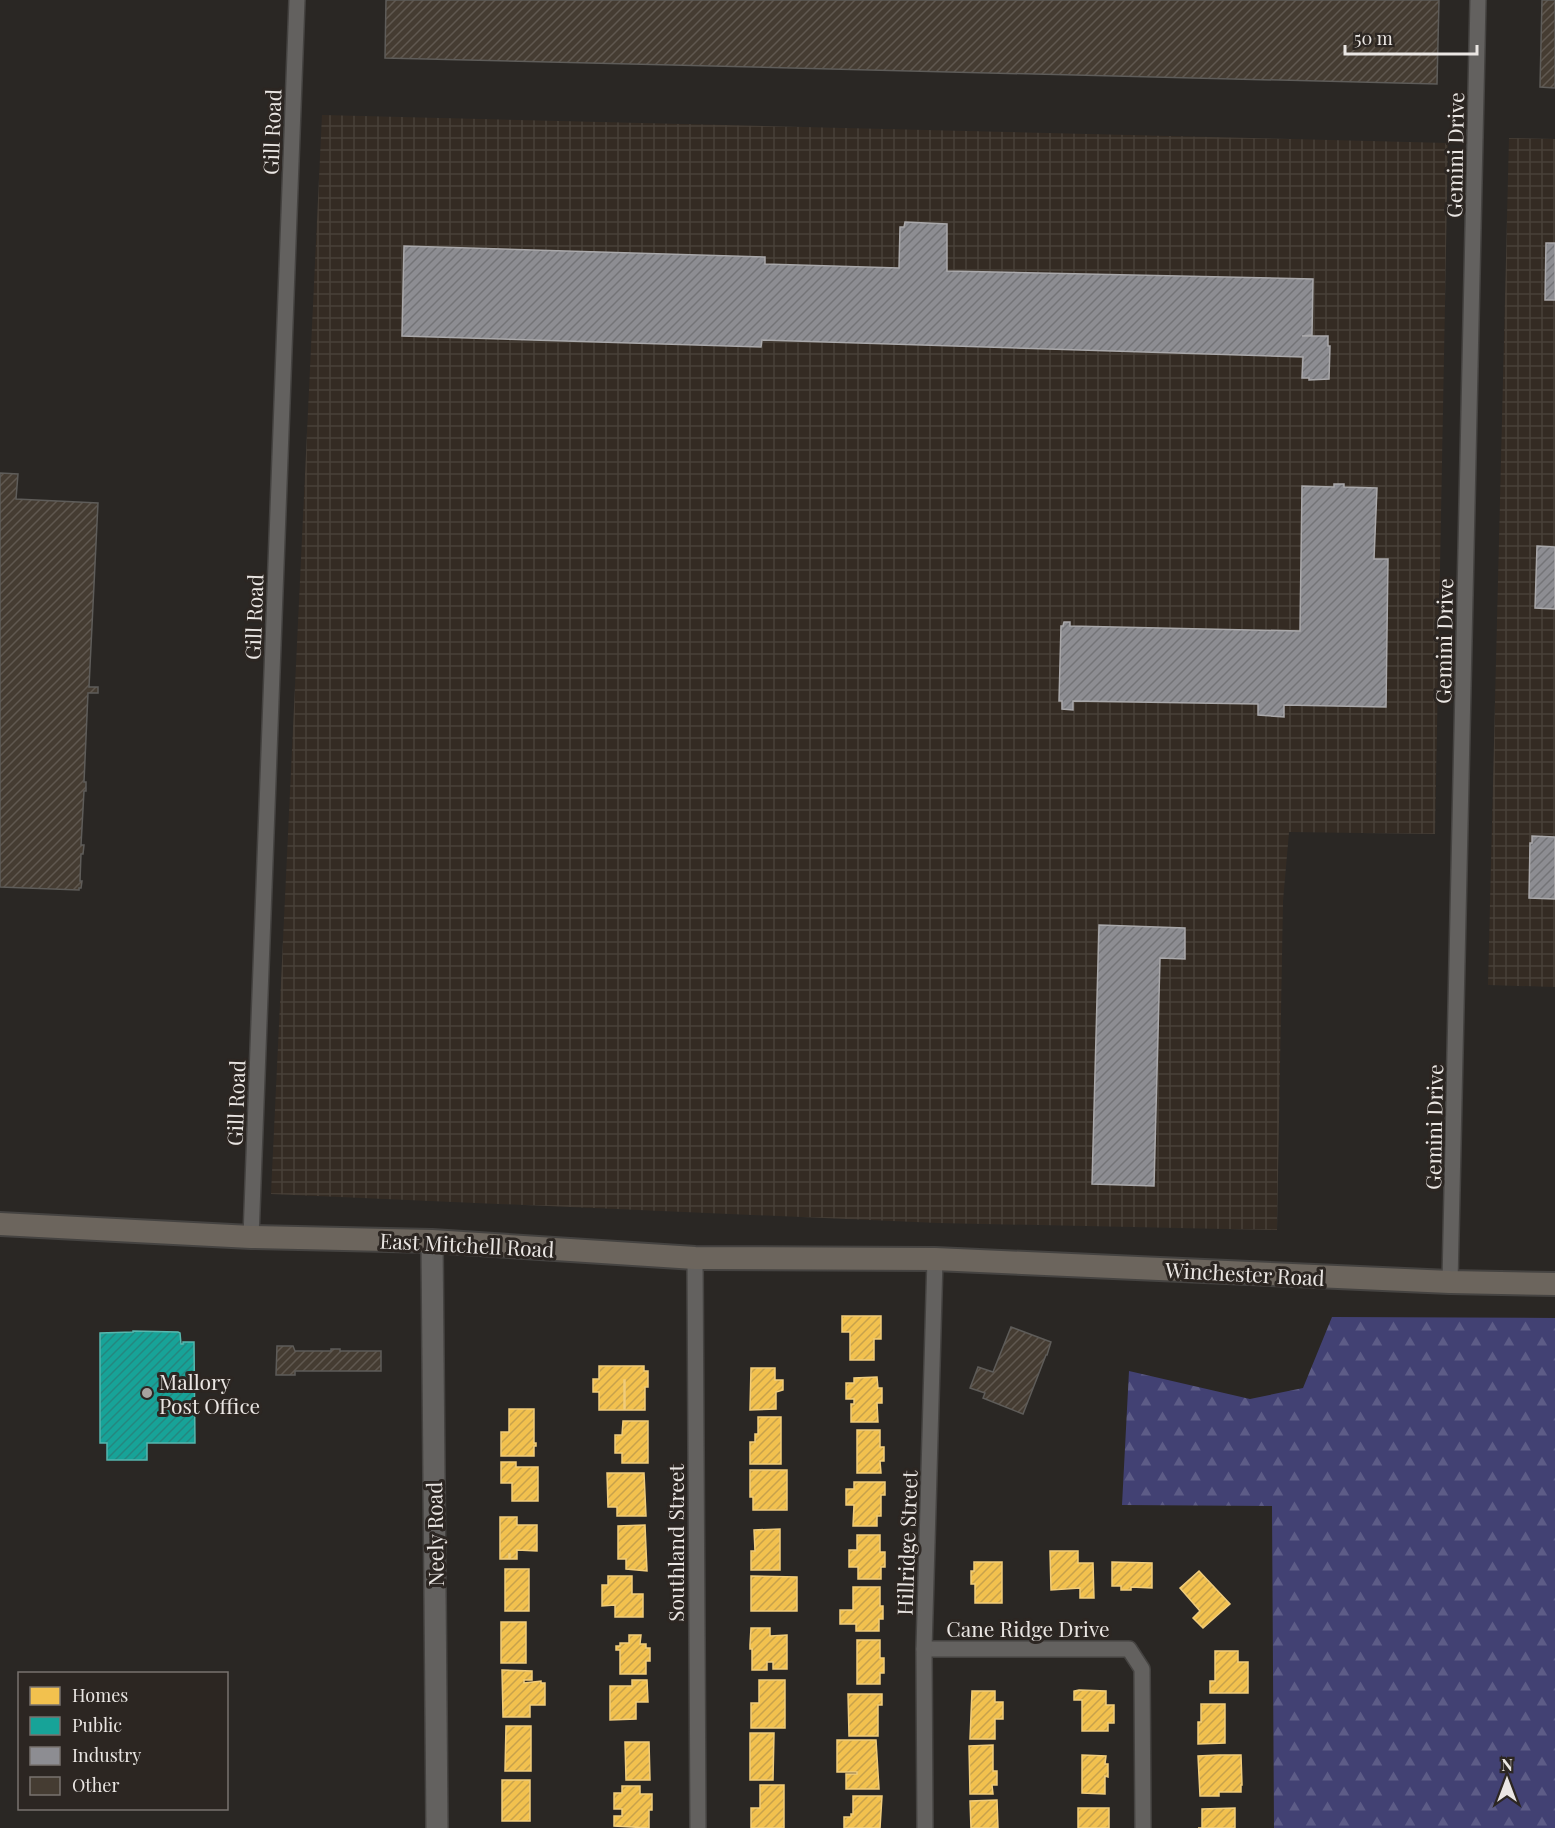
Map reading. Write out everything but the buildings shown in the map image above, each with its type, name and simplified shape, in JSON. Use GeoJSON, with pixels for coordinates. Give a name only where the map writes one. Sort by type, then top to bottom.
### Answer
{"type":"FeatureCollection","features":[{"type":"Feature","properties":{"kind":"main road","name":"East Mitchell Road"},"geometry":{"type":"LineString","coordinates":[[0,1224],[251,1237],[432,1241],[695,1258],[935,1259]]}},
{"type":"Feature","properties":{"kind":"main road","name":"Winchester Road"},"geometry":{"type":"LineString","coordinates":[[935,1259],[1450,1282],[1555,1284]]}},
{"type":"Feature","properties":{"kind":"street","name":"Gill Road"},"geometry":{"type":"LineString","coordinates":[[251,1237],[297,0]]}},
{"type":"Feature","properties":{"kind":"street","name":"Gemini Drive"},"geometry":{"type":"LineString","coordinates":[[1450,1282],[1478,0]]}},
{"type":"Feature","properties":{"kind":"street","name":"Neely Road"},"geometry":{"type":"LineString","coordinates":[[432,1241],[437,1828]]}},
{"type":"Feature","properties":{"kind":"street","name":"Southland Street"},"geometry":{"type":"LineString","coordinates":[[695,1258],[698,1828]]}},
{"type":"Feature","properties":{"kind":"street","name":"Hillridge Street"},"geometry":{"type":"LineString","coordinates":[[925,1828],[924,1649],[935,1259]]}},
{"type":"Feature","properties":{"kind":"street","name":"Cane Ridge Drive"},"geometry":{"type":"LineString","coordinates":[[924,1649],[1129,1649],[1142,1669],[1143,1828]]}},
{"type":"Feature","properties":{"kind":"shaded area"},"geometry":{"type":"Polygon","coordinates":[[[322,115],[1448,143],[1435,834],[1289,832],[1283,901],[1277,1230],[938,1223],[271,1194],[322,115]]]}},
{"type":"Feature","properties":{"kind":"shaded area"},"geometry":{"type":"Polygon","coordinates":[[[1509,138],[1555,139],[1555,987],[1488,985],[1509,138]]]}},
{"type":"Feature","properties":{"kind":"green space"},"geometry":{"type":"Polygon","coordinates":[[[1332,1317],[1555,1318],[1555,1828],[1274,1828],[1272,1506],[1122,1505],[1129,1371],[1250,1399],[1303,1388],[1332,1317]]]}},
{"type":"Feature","properties":{"kind":"place","name":"Mallory Post Office"},"geometry":{"type":"Point","coordinates":[147,1393]}}]}
